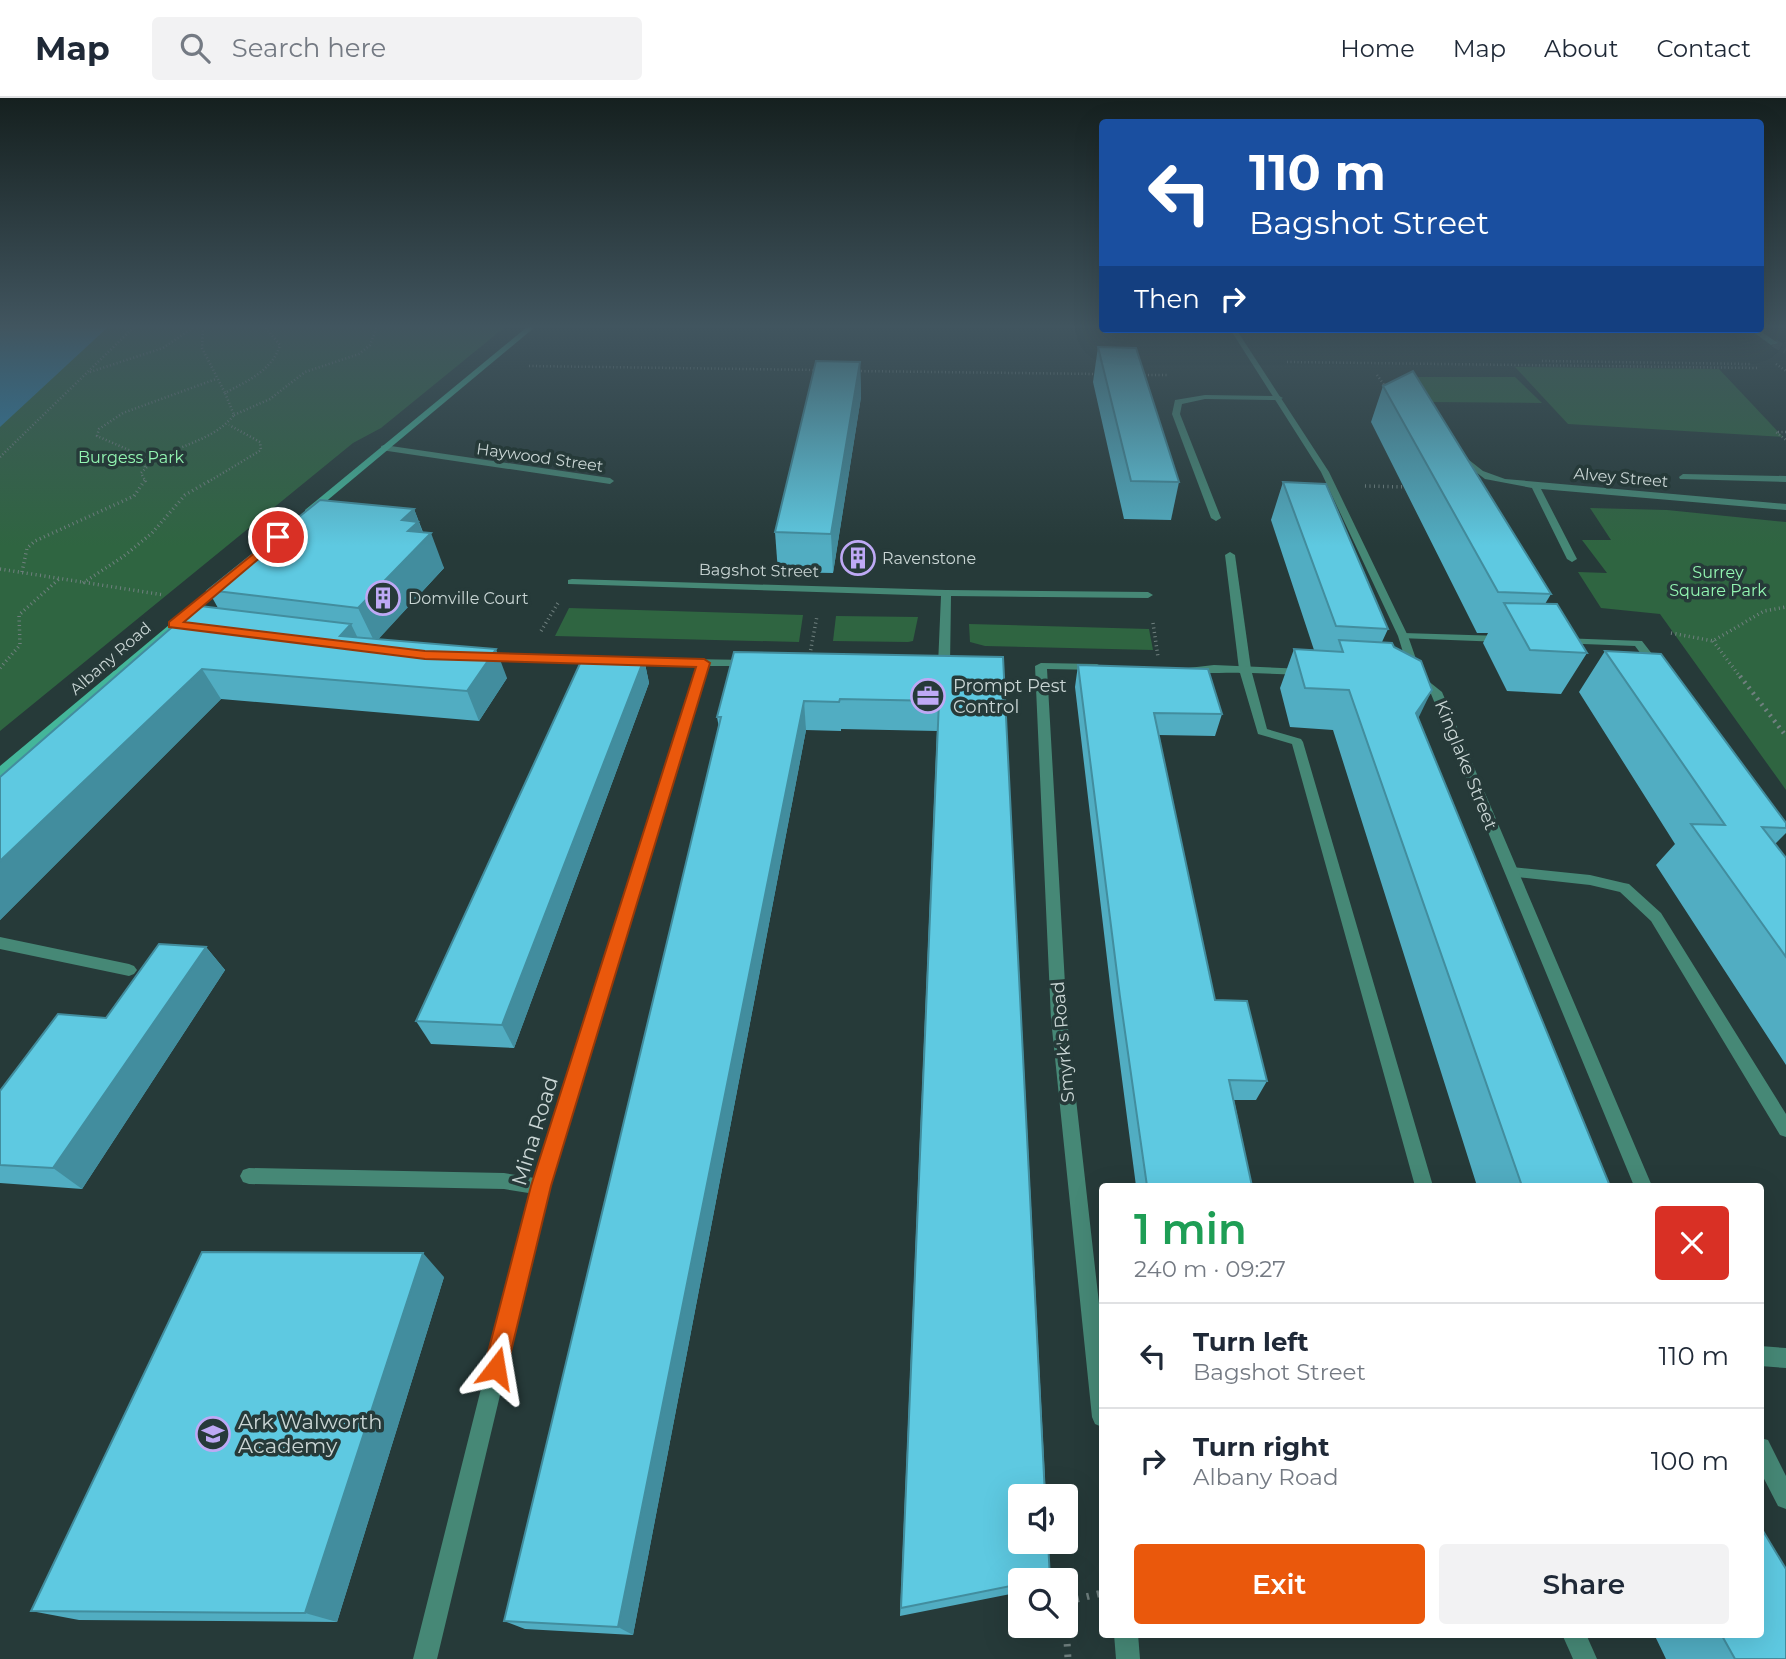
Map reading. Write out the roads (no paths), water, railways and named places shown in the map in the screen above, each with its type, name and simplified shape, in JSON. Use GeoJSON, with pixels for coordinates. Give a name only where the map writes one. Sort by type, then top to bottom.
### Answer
{"type":"FeatureCollection","features":[{"type":"Feature","properties":{"kind":"main road"},"geometry":{"type":"LineString","coordinates":[[299,519],[443,400]]}},
{"type":"Feature","properties":{"kind":"main road","name":"Albany Road"},"geometry":{"type":"LineString","coordinates":[[0,773],[236,572]]}},
{"type":"Feature","properties":{"kind":"street"},"geometry":{"type":"LineString","coordinates":[[1190,400],[1178,402],[1176,414],[1216,518]]}},
{"type":"Feature","properties":{"kind":"street","name":"Kinglake Street"},"geometry":{"type":"LineString","coordinates":[[1280,400],[1325,472],[1403,636],[1409,677],[1436,692],[1642,1183]]}},
{"type":"Feature","properties":{"kind":"street","name":"Haywood Street"},"geometry":{"type":"LineString","coordinates":[[384,448],[610,481]]}},
{"type":"Feature","properties":{"kind":"street","name":"Alvey Street"},"geometry":{"type":"LineString","coordinates":[[1462,457],[1477,474],[1485,478],[1535,486],[1786,508]]}},
{"type":"Feature","properties":{"kind":"street"},"geometry":{"type":"LineString","coordinates":[[1682,477],[1786,479]]}},
{"type":"Feature","properties":{"kind":"street"},"geometry":{"type":"LineString","coordinates":[[1535,486],[1572,559]]}},
{"type":"Feature","properties":{"kind":"street"},"geometry":{"type":"LineString","coordinates":[[1230,555],[1245,669],[1262,731],[1297,742],[1423,1183]]}},
{"type":"Feature","properties":{"kind":"street","name":"Bagshot Street"},"geometry":{"type":"LineString","coordinates":[[572,582],[822,587],[946,593],[1148,595]]}},
{"type":"Feature","properties":{"kind":"street"},"geometry":{"type":"LineString","coordinates":[[930,665],[949,665],[946,593]]}},
{"type":"Feature","properties":{"kind":"street"},"geometry":{"type":"LineString","coordinates":[[173,625],[191,627]]}},
{"type":"Feature","properties":{"kind":"street"},"geometry":{"type":"LineString","coordinates":[[1403,636],[1514,640]]}},
{"type":"Feature","properties":{"kind":"street"},"geometry":{"type":"LineString","coordinates":[[1555,641],[1638,643],[1663,676]]}},
{"type":"Feature","properties":{"kind":"street"},"geometry":{"type":"LineString","coordinates":[[476,657],[808,663]]}},
{"type":"Feature","properties":{"kind":"street","name":"Mina Road"},"geometry":{"type":"LineString","coordinates":[[425,1659],[541,1186],[704,663]]}},
{"type":"Feature","properties":{"kind":"street","name":"Smyrk's Road"},"geometry":{"type":"LineString","coordinates":[[1099,1389],[1059,1019],[1041,666],[1106,667]]}},
{"type":"Feature","properties":{"kind":"street"},"geometry":{"type":"LineString","coordinates":[[1179,671],[1245,669],[1312,672]]}},
{"type":"Feature","properties":{"kind":"street"},"geometry":{"type":"LineString","coordinates":[[1512,873],[1590,880],[1624,888],[1656,917],[1786,1129]]}},
{"type":"Feature","properties":{"kind":"street"},"geometry":{"type":"LineString","coordinates":[[0,943],[129,970]]}},
{"type":"Feature","properties":{"kind":"street"},"geometry":{"type":"LineString","coordinates":[[249,1176],[504,1181],[541,1186]]}},
{"type":"Feature","properties":{"kind":"street"},"geometry":{"type":"LineString","coordinates":[[1764,1356],[1786,1357]]}},
{"type":"Feature","properties":{"kind":"street"},"geometry":{"type":"LineString","coordinates":[[1764,1456],[1786,1498]]}},
{"type":"Feature","properties":{"kind":"street"},"geometry":{"type":"LineString","coordinates":[[1126,1638],[1129,1659]]}},
{"type":"Feature","properties":{"kind":"street"},"geometry":{"type":"LineString","coordinates":[[1575,1638],[1585,1659]]}},
{"type":"Feature","properties":{"kind":"water"},"geometry":{"type":"Polygon","coordinates":[[[0,400],[29,400],[0,427],[0,400]]]}},
{"type":"Feature","properties":{"kind":"place","name":"Ravenstone"},"geometry":{"type":"Point","coordinates":[858,558]}},
{"type":"Feature","properties":{"kind":"place","name":"Domville Court"},"geometry":{"type":"Point","coordinates":[383,598]}},
{"type":"Feature","properties":{"kind":"place","name":"Prompt Pest Control"},"geometry":{"type":"Point","coordinates":[928,696]}},
{"type":"Feature","properties":{"kind":"place","name":"Ark Walworth Academy"},"geometry":{"type":"Point","coordinates":[213,1434]}},
{"type":"Feature","properties":{"kind":"park label","name":"Burgess Park"},"geometry":{"type":"Point","coordinates":[131,457]}},
{"type":"Feature","properties":{"kind":"park label","name":"Surrey Square Park"},"geometry":{"type":"Point","coordinates":[1718,581]}}]}
